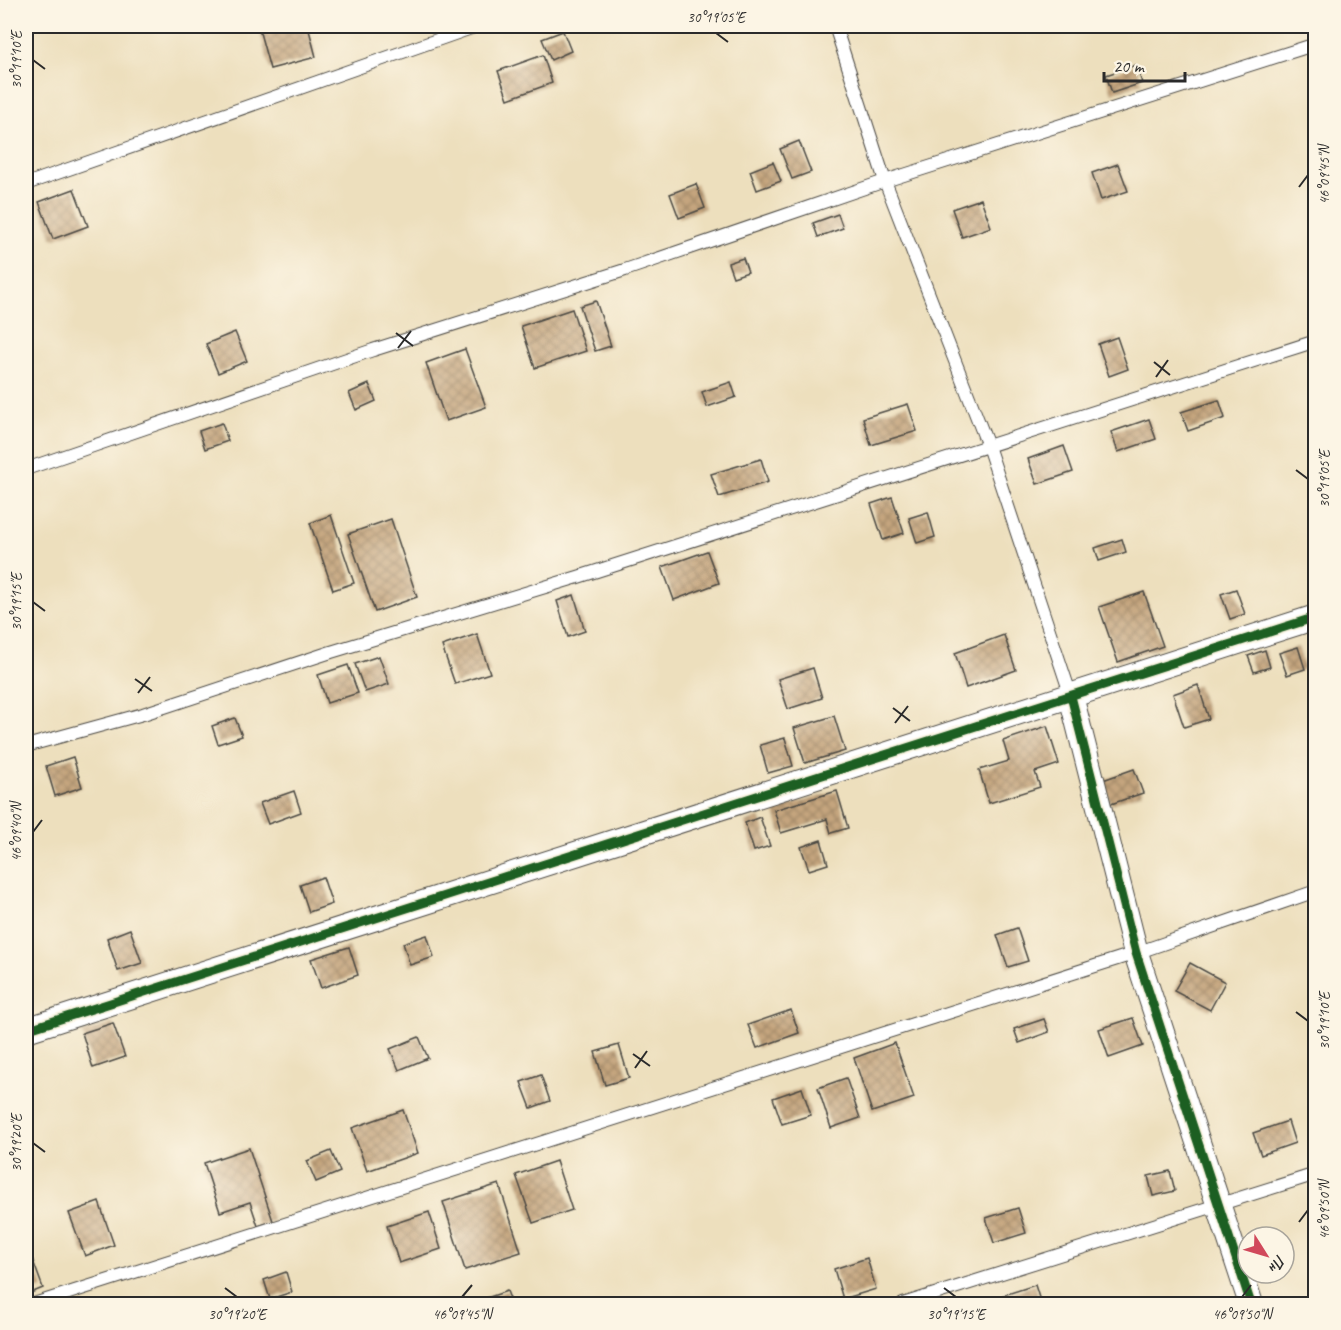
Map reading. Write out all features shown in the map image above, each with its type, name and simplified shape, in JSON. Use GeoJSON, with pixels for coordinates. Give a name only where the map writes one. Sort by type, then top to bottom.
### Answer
{"type":"FeatureCollection","features":[{"type":"Feature","properties":{"kind":"street"},"geometry":{"type":"LineString","coordinates":[[26,1030],[1316,617]]}},
{"type":"Feature","properties":{"kind":"street"},"geometry":{"type":"LineString","coordinates":[[1071,696],[1136,953],[1251,1305]]}},
{"type":"Feature","properties":{"kind":"lane"},"geometry":{"type":"LineString","coordinates":[[26,184],[477,26]]}},
{"type":"Feature","properties":{"kind":"lane"},"geometry":{"type":"LineString","coordinates":[[835,26],[885,181],[988,446],[1071,696]]}},
{"type":"Feature","properties":{"kind":"lane"},"geometry":{"type":"LineString","coordinates":[[26,469],[373,350],[625,270],[885,181],[1316,44]]}},
{"type":"Feature","properties":{"kind":"lane"},"geometry":{"type":"LineString","coordinates":[[26,746],[143,714],[331,652],[578,577],[1316,341]]}},
{"type":"Feature","properties":{"kind":"lane"},"geometry":{"type":"LineString","coordinates":[[34,1305],[1136,953],[1316,891]]}},
{"type":"Feature","properties":{"kind":"lane"},"geometry":{"type":"LineString","coordinates":[[903,1305],[1316,1174]]}},
{"type":"Feature","properties":{"kind":"building"},"geometry":{"type":"Polygon","coordinates":[[[271,26],[308,26],[316,57],[270,69],[259,29],[271,26]]]}},
{"type":"Feature","properties":{"kind":"building"},"geometry":{"type":"Polygon","coordinates":[[[563,31],[571,51],[551,60],[542,39],[563,31]]]}},
{"type":"Feature","properties":{"kind":"building"},"geometry":{"type":"Polygon","coordinates":[[[543,55],[552,83],[508,99],[498,71],[543,55]]]}},
{"type":"Feature","properties":{"kind":"building"},"geometry":{"type":"Polygon","coordinates":[[[1136,65],[1142,83],[1112,93],[1106,75],[1136,65]]]}},
{"type":"Feature","properties":{"kind":"building"},"geometry":{"type":"Polygon","coordinates":[[[799,141],[811,172],[792,179],[780,149],[799,141]]]}},
{"type":"Feature","properties":{"kind":"building"},"geometry":{"type":"Polygon","coordinates":[[[773,162],[781,181],[757,190],[750,171],[773,162]]]}},
{"type":"Feature","properties":{"kind":"building"},"geometry":{"type":"Polygon","coordinates":[[[1118,164],[1128,191],[1101,200],[1092,173],[1118,164]]]}},
{"type":"Feature","properties":{"kind":"building"},"geometry":{"type":"Polygon","coordinates":[[[696,184],[705,208],[679,218],[670,194],[696,184]]]}},
{"type":"Feature","properties":{"kind":"building"},"geometry":{"type":"Polygon","coordinates":[[[74,189],[88,226],[53,239],[39,202],[74,189]]]}},
{"type":"Feature","properties":{"kind":"building"},"geometry":{"type":"Polygon","coordinates":[[[981,199],[991,227],[962,237],[952,209],[981,199]]]}},
{"type":"Feature","properties":{"kind":"building"},"geometry":{"type":"Polygon","coordinates":[[[838,214],[843,228],[818,237],[813,223],[838,214]]]}},
{"type":"Feature","properties":{"kind":"building"},"geometry":{"type":"Polygon","coordinates":[[[743,258],[748,272],[733,277],[728,263],[743,258]]]}},
{"type":"Feature","properties":{"kind":"building"},"geometry":{"type":"Polygon","coordinates":[[[596,301],[611,346],[595,351],[580,306],[596,301]]]}},
{"type":"Feature","properties":{"kind":"building"},"geometry":{"type":"Polygon","coordinates":[[[572,309],[586,351],[535,368],[521,326],[572,309]]]}},
{"type":"Feature","properties":{"kind":"building"},"geometry":{"type":"Polygon","coordinates":[[[235,332],[247,361],[218,373],[206,344],[235,332]]]}},
{"type":"Feature","properties":{"kind":"building"},"geometry":{"type":"Polygon","coordinates":[[[1117,337],[1128,369],[1109,376],[1098,344],[1117,337]]]}},
{"type":"Feature","properties":{"kind":"building"},"geometry":{"type":"Polygon","coordinates":[[[465,349],[486,407],[446,421],[426,363],[465,349]]]}},
{"type":"Feature","properties":{"kind":"building"},"geometry":{"type":"Polygon","coordinates":[[[731,382],[736,397],[707,407],[702,392],[731,382]]]}},
{"type":"Feature","properties":{"kind":"building"},"geometry":{"type":"Polygon","coordinates":[[[369,384],[376,401],[356,410],[349,393],[369,384]]]}},
{"type":"Feature","properties":{"kind":"building"},"geometry":{"type":"Polygon","coordinates":[[[1219,400],[1225,418],[1188,431],[1181,412],[1219,400]]]}},
{"type":"Feature","properties":{"kind":"building"},"geometry":{"type":"Polygon","coordinates":[[[908,404],[917,431],[871,445],[863,418],[908,404]]]}},
{"type":"Feature","properties":{"kind":"building"},"geometry":{"type":"Polygon","coordinates":[[[1149,419],[1156,439],[1118,452],[1111,432],[1149,419]]]}},
{"type":"Feature","properties":{"kind":"building"},"geometry":{"type":"Polygon","coordinates":[[[222,423],[228,441],[205,449],[199,431],[222,423]]]}},
{"type":"Feature","properties":{"kind":"building"},"geometry":{"type":"Polygon","coordinates":[[[1064,446],[1073,472],[1037,484],[1028,459],[1064,446]]]}},
{"type":"Feature","properties":{"kind":"building"},"geometry":{"type":"Polygon","coordinates":[[[761,459],[768,482],[719,497],[711,474],[761,459]]]}},
{"type":"Feature","properties":{"kind":"building"},"geometry":{"type":"Polygon","coordinates":[[[892,497],[904,533],[883,540],[871,504],[892,497]]]}},
{"type":"Feature","properties":{"kind":"building"},"geometry":{"type":"Polygon","coordinates":[[[928,512],[935,537],[917,543],[909,518],[928,512]]]}},
{"type":"Feature","properties":{"kind":"building"},"geometry":{"type":"Polygon","coordinates":[[[331,515],[354,583],[333,590],[310,523],[331,515]]]}},
{"type":"Feature","properties":{"kind":"building"},"geometry":{"type":"Polygon","coordinates":[[[391,519],[417,597],[375,612],[348,534],[391,519]]]}},
{"type":"Feature","properties":{"kind":"building"},"geometry":{"type":"Polygon","coordinates":[[[1122,539],[1126,552],[1099,561],[1095,548],[1122,539]]]}},
{"type":"Feature","properties":{"kind":"building"},"geometry":{"type":"Polygon","coordinates":[[[707,551],[719,583],[674,600],[662,567],[707,551]]]}},
{"type":"Feature","properties":{"kind":"building"},"geometry":{"type":"Polygon","coordinates":[[[1236,589],[1245,614],[1230,619],[1221,594],[1236,589]]]}},
{"type":"Feature","properties":{"kind":"building"},"geometry":{"type":"Polygon","coordinates":[[[1144,592],[1163,646],[1118,662],[1099,607],[1144,592]]]}},
{"type":"Feature","properties":{"kind":"building"},"geometry":{"type":"Polygon","coordinates":[[[574,595],[585,631],[568,637],[557,601],[574,595]]]}},
{"type":"Feature","properties":{"kind":"building"},"geometry":{"type":"Polygon","coordinates":[[[477,634],[490,673],[455,684],[442,646],[477,634]]]}},
{"type":"Feature","properties":{"kind":"building"},"geometry":{"type":"Polygon","coordinates":[[[1004,635],[1016,670],[966,688],[955,653],[1004,635]]]}},
{"type":"Feature","properties":{"kind":"building"},"geometry":{"type":"Polygon","coordinates":[[[1298,647],[1305,669],[1287,675],[1279,653],[1298,647]]]}},
{"type":"Feature","properties":{"kind":"building"},"geometry":{"type":"Polygon","coordinates":[[[1265,650],[1270,667],[1254,672],[1248,656],[1265,650]]]}},
{"type":"Feature","properties":{"kind":"building"},"geometry":{"type":"Polygon","coordinates":[[[379,656],[389,684],[365,692],[355,664],[379,656]]]}},
{"type":"Feature","properties":{"kind":"building"},"geometry":{"type":"Polygon","coordinates":[[[348,665],[358,693],[327,703],[318,675],[348,665]]]}},
{"type":"Feature","properties":{"kind":"building"},"geometry":{"type":"Polygon","coordinates":[[[813,668],[822,698],[788,709],[778,679],[813,668]]]}},
{"type":"Feature","properties":{"kind":"building"},"geometry":{"type":"Polygon","coordinates":[[[1198,685],[1209,719],[1184,727],[1173,694],[1198,685]]]}},
{"type":"Feature","properties":{"kind":"building"},"geometry":{"type":"Polygon","coordinates":[[[834,716],[845,751],[805,763],[794,728],[834,716]]]}},
{"type":"Feature","properties":{"kind":"building"},"geometry":{"type":"Polygon","coordinates":[[[235,718],[242,736],[218,744],[212,726],[235,718]]]}},
{"type":"Feature","properties":{"kind":"building"},"geometry":{"type":"Polygon","coordinates":[[[1047,726],[1059,764],[1035,772],[1040,787],[989,803],[979,770],[1009,761],[1003,741],[1047,726]]]}},
{"type":"Feature","properties":{"kind":"building"},"geometry":{"type":"Polygon","coordinates":[[[785,738],[793,766],[768,773],[760,745],[785,738]]]}},
{"type":"Feature","properties":{"kind":"building"},"geometry":{"type":"Polygon","coordinates":[[[73,757],[82,787],[55,796],[46,766],[73,757]]]}},
{"type":"Feature","properties":{"kind":"building"},"geometry":{"type":"Polygon","coordinates":[[[1134,769],[1143,793],[1111,804],[1103,780],[1134,769]]]}},
{"type":"Feature","properties":{"kind":"building"},"geometry":{"type":"Polygon","coordinates":[[[294,791],[301,812],[268,824],[260,803],[294,791]]]}},
{"type":"Feature","properties":{"kind":"building"},"geometry":{"type":"Polygon","coordinates":[[[837,791],[848,828],[831,833],[827,819],[781,833],[774,810],[837,791]]]}},
{"type":"Feature","properties":{"kind":"building"},"geometry":{"type":"Polygon","coordinates":[[[760,817],[770,846],[754,851],[745,823],[760,817]]]}},
{"type":"Feature","properties":{"kind":"building"},"geometry":{"type":"Polygon","coordinates":[[[821,840],[828,864],[809,870],[801,847],[821,840]]]}},
{"type":"Feature","properties":{"kind":"building"},"geometry":{"type":"Polygon","coordinates":[[[323,877],[332,904],[309,912],[300,885],[323,877]]]}},
{"type":"Feature","properties":{"kind":"building"},"geometry":{"type":"Polygon","coordinates":[[[1017,928],[1028,961],[1008,967],[997,935],[1017,928]]]}},
{"type":"Feature","properties":{"kind":"building"},"geometry":{"type":"Polygon","coordinates":[[[130,929],[142,963],[118,971],[107,938],[130,929]]]}},
{"type":"Feature","properties":{"kind":"building"},"geometry":{"type":"Polygon","coordinates":[[[427,935],[434,957],[410,965],[403,943],[427,935]]]}},
{"type":"Feature","properties":{"kind":"building"},"geometry":{"type":"Polygon","coordinates":[[[349,947],[358,975],[321,988],[311,959],[349,947]]]}},
{"type":"Feature","properties":{"kind":"building"},"geometry":{"type":"Polygon","coordinates":[[[1190,963],[1225,982],[1210,1010],[1174,991],[1190,963]]]}},
{"type":"Feature","properties":{"kind":"building"},"geometry":{"type":"Polygon","coordinates":[[[791,1010],[799,1033],[757,1048],[748,1025],[791,1010]]]}},
{"type":"Feature","properties":{"kind":"building"},"geometry":{"type":"Polygon","coordinates":[[[1133,1018],[1143,1046],[1109,1058],[1099,1029],[1133,1018]]]}},
{"type":"Feature","properties":{"kind":"building"},"geometry":{"type":"Polygon","coordinates":[[[1044,1019],[1049,1032],[1019,1043],[1014,1029],[1044,1019]]]}},
{"type":"Feature","properties":{"kind":"building"},"geometry":{"type":"Polygon","coordinates":[[[113,1023],[125,1057],[93,1068],[82,1033],[113,1023]]]}},
{"type":"Feature","properties":{"kind":"building"},"geometry":{"type":"Polygon","coordinates":[[[419,1037],[428,1058],[399,1070],[390,1049],[419,1037]]]}},
{"type":"Feature","properties":{"kind":"building"},"geometry":{"type":"Polygon","coordinates":[[[895,1043],[914,1098],[872,1112],[854,1058],[895,1043]]]}},
{"type":"Feature","properties":{"kind":"building"},"geometry":{"type":"Polygon","coordinates":[[[619,1045],[629,1078],[605,1085],[595,1052],[619,1045]]]}},
{"type":"Feature","properties":{"kind":"building"},"geometry":{"type":"Polygon","coordinates":[[[541,1075],[550,1101],[531,1108],[521,1082],[541,1075]]]}},
{"type":"Feature","properties":{"kind":"building"},"geometry":{"type":"Polygon","coordinates":[[[846,1078],[860,1118],[831,1128],[818,1088],[846,1078]]]}},
{"type":"Feature","properties":{"kind":"building"},"geometry":{"type":"Polygon","coordinates":[[[802,1088],[811,1115],[782,1124],[773,1098],[802,1088]]]}},
{"type":"Feature","properties":{"kind":"building"},"geometry":{"type":"Polygon","coordinates":[[[403,1110],[418,1153],[367,1171],[352,1128],[403,1110]]]}},
{"type":"Feature","properties":{"kind":"building"},"geometry":{"type":"Polygon","coordinates":[[[1288,1121],[1295,1143],[1261,1155],[1253,1133],[1288,1121]]]}},
{"type":"Feature","properties":{"kind":"building"},"geometry":{"type":"Polygon","coordinates":[[[249,1148],[273,1221],[258,1226],[250,1202],[220,1212],[204,1163],[249,1148]]]}},
{"type":"Feature","properties":{"kind":"building"},"geometry":{"type":"Polygon","coordinates":[[[331,1151],[340,1172],[316,1182],[307,1161],[331,1151]]]}},
{"type":"Feature","properties":{"kind":"building"},"geometry":{"type":"Polygon","coordinates":[[[556,1161],[572,1210],[533,1223],[516,1175],[556,1161]]]}},
{"type":"Feature","properties":{"kind":"building"},"geometry":{"type":"Polygon","coordinates":[[[1170,1171],[1175,1191],[1153,1196],[1148,1176],[1170,1171]]]}},
{"type":"Feature","properties":{"kind":"building"},"geometry":{"type":"Polygon","coordinates":[[[499,1184],[521,1252],[465,1270],[443,1202],[499,1184]]]}},
{"type":"Feature","properties":{"kind":"building"},"geometry":{"type":"Polygon","coordinates":[[[99,1202],[114,1245],[85,1256],[69,1213],[99,1202]]]}},
{"type":"Feature","properties":{"kind":"building"},"geometry":{"type":"Polygon","coordinates":[[[1018,1208],[1026,1233],[994,1243],[986,1218],[1018,1208]]]}},
{"type":"Feature","properties":{"kind":"building"},"geometry":{"type":"Polygon","coordinates":[[[429,1212],[441,1249],[399,1263],[387,1226],[429,1212]]]}},
{"type":"Feature","properties":{"kind":"building"},"geometry":{"type":"Polygon","coordinates":[[[26,1242],[43,1288],[26,1295],[26,1242]]]}},
{"type":"Feature","properties":{"kind":"building"},"geometry":{"type":"Polygon","coordinates":[[[867,1258],[876,1289],[843,1299],[834,1269],[867,1258]]]}},
{"type":"Feature","properties":{"kind":"building"},"geometry":{"type":"Polygon","coordinates":[[[286,1272],[292,1292],[270,1299],[264,1280],[286,1272]]]}},
{"type":"Feature","properties":{"kind":"building"},"geometry":{"type":"Polygon","coordinates":[[[1035,1285],[1041,1304],[1000,1304],[998,1297],[1035,1285]]]}},
{"type":"Feature","properties":{"kind":"building"},"geometry":{"type":"Polygon","coordinates":[[[507,1291],[512,1304],[479,1304],[478,1301],[507,1291]]]}},
{"type":"Feature","properties":{"kind":"cycle path"},"geometry":{"type":"LineString","coordinates":[[26,1030],[1316,617]]}},
{"type":"Feature","properties":{"kind":"cycle path"},"geometry":{"type":"LineString","coordinates":[[1071,696],[1136,953],[1251,1304]]}}]}
